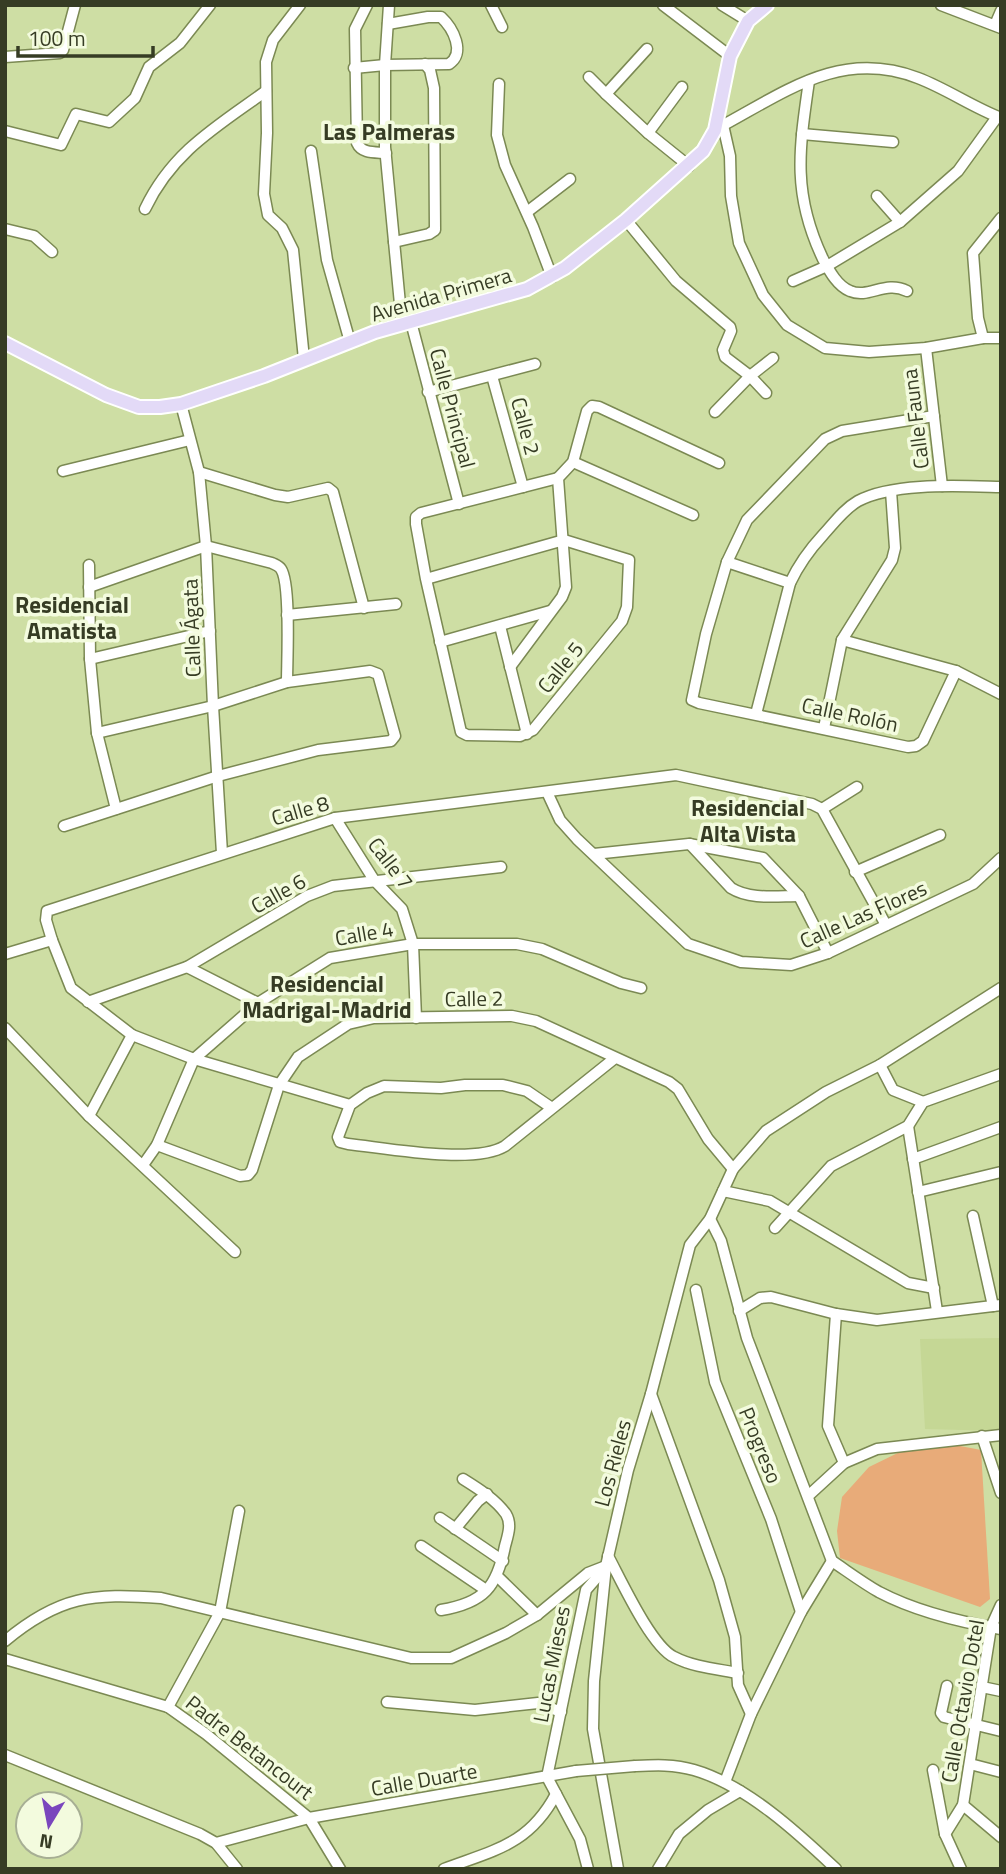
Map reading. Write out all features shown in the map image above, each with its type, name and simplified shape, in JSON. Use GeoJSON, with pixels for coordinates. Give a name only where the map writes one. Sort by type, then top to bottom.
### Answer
{"type":"FeatureCollection","features":[{"type":"Feature","properties":{"kind":"main road","name":"Avenida Primera"},"geometry":{"type":"LineString","coordinates":[[5,343],[71,379],[122,401],[149,408],[181,404],[406,323],[527,289],[552,276],[626,220],[703,151],[719,127],[730,56],[748,21],[767,5]]}},
{"type":"Feature","properties":{"kind":"street"},"geometry":{"type":"LineString","coordinates":[[5,57],[60,53],[75,5]]}},
{"type":"Feature","properties":{"kind":"street"},"geometry":{"type":"LineString","coordinates":[[5,131],[61,145],[76,114],[109,122],[135,97],[149,67],[180,43],[210,5]]}},
{"type":"Feature","properties":{"kind":"street"},"geometry":{"type":"LineString","coordinates":[[300,5],[272,40],[266,62],[264,194],[268,215],[282,228],[293,250],[304,359]]}},
{"type":"Feature","properties":{"kind":"street"},"geometry":{"type":"LineString","coordinates":[[367,5],[355,29],[357,142],[359,148],[365,151],[386,153]]}},
{"type":"Feature","properties":{"kind":"street","name":"Calle Principal"},"geometry":{"type":"LineString","coordinates":[[389,5],[385,65],[386,153],[394,242],[406,323],[459,504]]}},
{"type":"Feature","properties":{"kind":"street"},"geometry":{"type":"LineString","coordinates":[[492,5],[502,27]]}},
{"type":"Feature","properties":{"kind":"street"},"geometry":{"type":"LineString","coordinates":[[663,5],[730,56]]}},
{"type":"Feature","properties":{"kind":"street"},"geometry":{"type":"LineString","coordinates":[[722,5],[748,21]]}},
{"type":"Feature","properties":{"kind":"street"},"geometry":{"type":"LineString","coordinates":[[941,5],[998,26],[1001,10]]}},
{"type":"Feature","properties":{"kind":"street"},"geometry":{"type":"LineString","coordinates":[[354,68],[449,64],[454,60],[457,51],[454,34],[446,22],[435,16],[388,24]]}},
{"type":"Feature","properties":{"kind":"street"},"geometry":{"type":"LineString","coordinates":[[606,94],[647,49]]}},
{"type":"Feature","properties":{"kind":"street"},"geometry":{"type":"LineString","coordinates":[[394,242],[429,234],[435,230],[434,88],[430,70],[425,64]]}},
{"type":"Feature","properties":{"kind":"street"},"geometry":{"type":"LineString","coordinates":[[793,281],[827,266],[900,222],[958,171],[999,117],[919,79],[894,71],[870,67],[847,68],[809,81],[719,127],[730,156],[731,196],[739,243],[763,295],[787,325],[825,348],[869,352],[1001,338]]}},
{"type":"Feature","properties":{"kind":"street"},"geometry":{"type":"LineString","coordinates":[[589,77],[648,133],[689,166]]}},
{"type":"Feature","properties":{"kind":"street"},"geometry":{"type":"LineString","coordinates":[[809,81],[802,134],[800,189],[811,233],[838,283],[853,292],[863,293],[892,286],[907,291]]}},
{"type":"Feature","properties":{"kind":"street"},"geometry":{"type":"LineString","coordinates":[[499,84],[497,135],[505,165],[552,276]]}},
{"type":"Feature","properties":{"kind":"street"},"geometry":{"type":"LineString","coordinates":[[648,133],[682,87]]}},
{"type":"Feature","properties":{"kind":"street"},"geometry":{"type":"LineString","coordinates":[[145,209],[164,173],[201,137],[266,92]]}},
{"type":"Feature","properties":{"kind":"street"},"geometry":{"type":"LineString","coordinates":[[802,134],[893,142]]}},
{"type":"Feature","properties":{"kind":"street"},"geometry":{"type":"LineString","coordinates":[[310,151],[327,260],[350,342]]}},
{"type":"Feature","properties":{"kind":"street"},"geometry":{"type":"LineString","coordinates":[[527,212],[570,179]]}},
{"type":"Feature","properties":{"kind":"street"},"geometry":{"type":"LineString","coordinates":[[877,196],[900,222]]}},
{"type":"Feature","properties":{"kind":"street"},"geometry":{"type":"LineString","coordinates":[[983,338],[978,318],[973,253],[1001,218]]}},
{"type":"Feature","properties":{"kind":"street"},"geometry":{"type":"LineString","coordinates":[[626,220],[676,281],[730,327],[731,331],[723,350],[725,356],[751,376],[766,393]]}},
{"type":"Feature","properties":{"kind":"street"},"geometry":{"type":"LineString","coordinates":[[5,229],[34,236],[52,251]]}},
{"type":"Feature","properties":{"kind":"street","name":"Calle Fauna"},"geometry":{"type":"LineString","coordinates":[[926,348],[942,486]]}},
{"type":"Feature","properties":{"kind":"street"},"geometry":{"type":"LineString","coordinates":[[715,412],[773,358]]}},
{"type":"Feature","properties":{"kind":"street"},"geometry":{"type":"LineString","coordinates":[[428,392],[535,364]]}},
{"type":"Feature","properties":{"kind":"street","name":"Calle 2"},"geometry":{"type":"LineString","coordinates":[[492,376],[523,487]]}},
{"type":"Feature","properties":{"kind":"street","name":"Calle Ágata"},"geometry":{"type":"LineString","coordinates":[[181,404],[199,472],[206,546],[222,853]]}},
{"type":"Feature","properties":{"kind":"street"},"geometry":{"type":"LineString","coordinates":[[500,626],[527,734],[463,734],[415,524],[416,517],[421,513],[558,478],[573,462],[587,411],[592,406],[719,463]]}},
{"type":"Feature","properties":{"kind":"street"},"geometry":{"type":"LineString","coordinates":[[790,583],[727,562],[747,520],[825,439],[842,431],[934,416]]}},
{"type":"Feature","properties":{"kind":"street"},"geometry":{"type":"LineString","coordinates":[[63,471],[190,440]]}},
{"type":"Feature","properties":{"kind":"street"},"geometry":{"type":"LineString","coordinates":[[573,462],[693,515]]}},
{"type":"Feature","properties":{"kind":"street"},"geometry":{"type":"LineString","coordinates":[[199,472],[288,497],[328,488],[333,492],[364,608]]}},
{"type":"Feature","properties":{"kind":"street"},"geometry":{"type":"LineString","coordinates":[[510,667],[562,597],[566,587],[558,478]]}},
{"type":"Feature","properties":{"kind":"street"},"geometry":{"type":"LineString","coordinates":[[756,714],[790,583],[817,541],[845,511],[858,501],[891,491],[942,486],[1001,486]]}},
{"type":"Feature","properties":{"kind":"street"},"geometry":{"type":"LineString","coordinates":[[824,728],[842,640],[892,560],[895,548],[891,491]]}},
{"type":"Feature","properties":{"kind":"street"},"geometry":{"type":"LineString","coordinates":[[426,579],[564,540]]}},
{"type":"Feature","properties":{"kind":"street","name":"Calle 5"},"geometry":{"type":"LineString","coordinates":[[527,734],[622,621],[627,607],[629,560],[564,540]]}},
{"type":"Feature","properties":{"kind":"street"},"geometry":{"type":"LineString","coordinates":[[89,587],[206,546],[272,563],[280,568],[284,577],[287,682]]}},
{"type":"Feature","properties":{"kind":"street","name":"Calle Rolón"},"geometry":{"type":"LineString","coordinates":[[727,562],[692,700],[908,747],[923,741],[956,671]]}},
{"type":"Feature","properties":{"kind":"street"},"geometry":{"type":"LineString","coordinates":[[89,565],[90,659],[97,733],[116,809]]}},
{"type":"Feature","properties":{"kind":"street"},"geometry":{"type":"LineString","coordinates":[[287,615],[396,604]]}},
{"type":"Feature","properties":{"kind":"street"},"geometry":{"type":"LineString","coordinates":[[440,642],[551,610]]}},
{"type":"Feature","properties":{"kind":"street"},"geometry":{"type":"LineString","coordinates":[[90,659],[211,631]]}},
{"type":"Feature","properties":{"kind":"street"},"geometry":{"type":"LineString","coordinates":[[842,640],[956,671],[1001,694]]}},
{"type":"Feature","properties":{"kind":"street"},"geometry":{"type":"LineString","coordinates":[[64,826],[218,776],[318,750],[394,739],[395,736],[378,674],[375,672],[287,682],[213,706],[97,733]]}},
{"type":"Feature","properties":{"kind":"street","name":"Calle 8"},"geometry":{"type":"LineString","coordinates":[[349,1105],[194,1059],[132,1035],[71,988],[52,940],[46,920],[47,911],[335,818],[676,775],[812,804],[822,809]]}},
{"type":"Feature","properties":{"kind":"street"},"geometry":{"type":"LineString","coordinates":[[857,787],[822,809],[887,925]]}},
{"type":"Feature","properties":{"kind":"street","name":"Calle Las Flores"},"geometry":{"type":"LineString","coordinates":[[547,792],[560,820],[688,944],[741,962],[791,965],[828,953],[974,884],[1001,858]]}},
{"type":"Feature","properties":{"kind":"street","name":"Calle 7"},"geometry":{"type":"LineString","coordinates":[[335,818],[374,880],[402,909],[413,944],[416,1018]]}},
{"type":"Feature","properties":{"kind":"street"},"geometry":{"type":"LineString","coordinates":[[855,872],[940,835]]}},
{"type":"Feature","properties":{"kind":"street"},"geometry":{"type":"LineString","coordinates":[[594,854],[690,844],[763,858],[799,897],[828,953]]}},
{"type":"Feature","properties":{"kind":"street"},"geometry":{"type":"LineString","coordinates":[[690,844],[738,893],[799,897]]}},
{"type":"Feature","properties":{"kind":"street","name":"Calle 6"},"geometry":{"type":"LineString","coordinates":[[88,1002],[187,967],[307,896],[333,886],[501,867]]}},
{"type":"Feature","properties":{"kind":"street"},"geometry":{"type":"LineString","coordinates":[[5,954],[52,940]]}},
{"type":"Feature","properties":{"kind":"street","name":"Calle 4"},"geometry":{"type":"LineString","coordinates":[[144,1165],[157,1145],[194,1059],[258,1003],[330,958],[413,944],[517,944],[542,949],[621,983],[641,988]]}},
{"type":"Feature","properties":{"kind":"street"},"geometry":{"type":"LineString","coordinates":[[187,967],[258,1003]]}},
{"type":"Feature","properties":{"kind":"street","name":"Los Rieles"},"geometry":{"type":"LineString","coordinates":[[618,1869],[593,1729],[594,1681],[607,1561],[628,1470],[690,1245],[710,1219],[733,1168],[766,1131],[826,1092],[880,1065],[1001,988]]}},
{"type":"Feature","properties":{"kind":"street","name":"Calle 2"},"geometry":{"type":"LineString","coordinates":[[157,1145],[240,1176],[248,1175],[252,1170],[279,1085],[298,1057],[348,1024],[374,1018],[524,1018],[669,1082],[678,1089],[708,1139],[733,1168]]}},
{"type":"Feature","properties":{"kind":"street"},"geometry":{"type":"LineString","coordinates":[[5,1028],[89,1116],[235,1252]]}},
{"type":"Feature","properties":{"kind":"street"},"geometry":{"type":"LineString","coordinates":[[89,1116],[132,1035]]}},
{"type":"Feature","properties":{"kind":"street"},"geometry":{"type":"LineString","coordinates":[[551,1108],[527,1091],[503,1085],[441,1088],[384,1086],[349,1105],[338,1137],[341,1142],[421,1152],[482,1155],[495,1153],[615,1058]]}},
{"type":"Feature","properties":{"kind":"street"},"geometry":{"type":"LineString","coordinates":[[880,1065],[892,1090],[923,1102]]}},
{"type":"Feature","properties":{"kind":"street"},"geometry":{"type":"LineString","coordinates":[[775,1228],[831,1166],[908,1126],[923,1102],[1001,1074]]}},
{"type":"Feature","properties":{"kind":"street"},"geometry":{"type":"LineString","coordinates":[[908,1126],[937,1311]]}},
{"type":"Feature","properties":{"kind":"street"},"geometry":{"type":"LineString","coordinates":[[913,1159],[1001,1127]]}},
{"type":"Feature","properties":{"kind":"street"},"geometry":{"type":"LineString","coordinates":[[918,1192],[1001,1172]]}},
{"type":"Feature","properties":{"kind":"street"},"geometry":{"type":"LineString","coordinates":[[723,1191],[770,1201],[908,1283],[934,1288]]}},
{"type":"Feature","properties":{"kind":"street"},"geometry":{"type":"LineString","coordinates":[[739,1311],[760,1298],[771,1297],[836,1314],[877,1320],[997,1305],[972,1216]]}},
{"type":"Feature","properties":{"kind":"street"},"geometry":{"type":"LineString","coordinates":[[710,1219],[721,1241],[739,1311],[832,1562],[878,1591],[907,1605],[996,1628]]}},
{"type":"Feature","properties":{"kind":"street","name":"Progreso"},"geometry":{"type":"LineString","coordinates":[[696,1290],[715,1382],[771,1518],[801,1612]]}},
{"type":"Feature","properties":{"kind":"street"},"geometry":{"type":"LineString","coordinates":[[836,1314],[828,1426],[844,1463]]}},
{"type":"Feature","properties":{"kind":"street"},"geometry":{"type":"LineString","coordinates":[[651,1394],[719,1580],[735,1637],[738,1685],[751,1714]]}},
{"type":"Feature","properties":{"kind":"street"},"geometry":{"type":"LineString","coordinates":[[808,1496],[844,1463],[877,1449],[1001,1435]]}},
{"type":"Feature","properties":{"kind":"street"},"geometry":{"type":"LineString","coordinates":[[982,1436],[1001,1493]]}},
{"type":"Feature","properties":{"kind":"street"},"geometry":{"type":"LineString","coordinates":[[441,1610],[463,1606],[477,1599],[498,1576],[503,1561],[509,1525],[507,1516],[487,1494],[463,1479]]}},
{"type":"Feature","properties":{"kind":"street"},"geometry":{"type":"LineString","coordinates":[[455,1529],[487,1494]]}},
{"type":"Feature","properties":{"kind":"street"},"geometry":{"type":"LineString","coordinates":[[168,1707],[220,1612],[239,1510]]}},
{"type":"Feature","properties":{"kind":"street"},"geometry":{"type":"LineString","coordinates":[[440,1518],[503,1561]]}},
{"type":"Feature","properties":{"kind":"street"},"geometry":{"type":"LineString","coordinates":[[421,1546],[486,1590]]}},
{"type":"Feature","properties":{"kind":"street"},"geometry":{"type":"LineString","coordinates":[[5,1641],[46,1612],[71,1602],[105,1595],[161,1598],[411,1658],[451,1658],[506,1633],[537,1615],[588,1573],[607,1561],[659,1644],[671,1656],[738,1673]]}},
{"type":"Feature","properties":{"kind":"street","name":"Lucas Mieses"},"geometry":{"type":"LineString","coordinates":[[547,1777],[586,1590],[607,1561]]}},
{"type":"Feature","properties":{"kind":"street"},"geometry":{"type":"LineString","coordinates":[[725,1782],[751,1714],[801,1612],[832,1562]]}},
{"type":"Feature","properties":{"kind":"street"},"geometry":{"type":"LineString","coordinates":[[498,1576],[537,1615]]}},
{"type":"Feature","properties":{"kind":"street","name":"Calle Octavio Dotel"},"geometry":{"type":"LineString","coordinates":[[964,1805],[982,1687],[1001,1605]]}},
{"type":"Feature","properties":{"kind":"street","name":"Padre Betancourt"},"geometry":{"type":"LineString","coordinates":[[5,1659],[168,1707],[206,1734],[309,1818],[340,1869]]}},
{"type":"Feature","properties":{"kind":"street"},"geometry":{"type":"LineString","coordinates":[[947,1686],[941,1713],[944,1717],[1001,1731]]}},
{"type":"Feature","properties":{"kind":"street"},"geometry":{"type":"LineString","coordinates":[[982,1687],[1001,1690]]}},
{"type":"Feature","properties":{"kind":"street"},"geometry":{"type":"LineString","coordinates":[[387,1702],[475,1710],[538,1703],[561,1712]]}},
{"type":"Feature","properties":{"kind":"street"},"geometry":{"type":"LineString","coordinates":[[5,1755],[200,1834],[216,1843],[237,1869]]}},
{"type":"Feature","properties":{"kind":"street"},"geometry":{"type":"LineString","coordinates":[[970,1764],[1001,1772]]}},
{"type":"Feature","properties":{"kind":"street","name":"Calle Duarte"},"geometry":{"type":"LineString","coordinates":[[216,1843],[309,1818],[576,1771],[675,1766],[694,1770],[740,1791],[799,1833],[836,1869]]}},
{"type":"Feature","properties":{"kind":"street"},"geometry":{"type":"LineString","coordinates":[[933,1770],[945,1834],[961,1869]]}},
{"type":"Feature","properties":{"kind":"street"},"geometry":{"type":"LineString","coordinates":[[547,1777],[580,1839],[589,1869]]}},
{"type":"Feature","properties":{"kind":"street"},"geometry":{"type":"LineString","coordinates":[[658,1869],[678,1834],[708,1810],[740,1791]]}},
{"type":"Feature","properties":{"kind":"street"},"geometry":{"type":"LineString","coordinates":[[444,1869],[495,1852],[522,1837],[548,1810],[556,1794]]}},
{"type":"Feature","properties":{"kind":"street"},"geometry":{"type":"LineString","coordinates":[[945,1834],[964,1805],[1001,1837]]}},
{"type":"Feature","properties":{"kind":"street"},"geometry":{"type":"LineString","coordinates":[[469,1860],[476,1869]]}},
{"type":"Feature","properties":{"kind":"shaded area"},"geometry":{"type":"Polygon","coordinates":[[[1001,1338],[1001,1431],[925,1429],[920,1339],[1001,1338]]]}},
{"type":"Feature","properties":{"kind":"shaded area"},"geometry":{"type":"Polygon","coordinates":[[[950,1444],[981,1450],[990,1599],[980,1607],[840,1558],[837,1531],[842,1497],[869,1467],[908,1448],[950,1444]]]}},
{"type":"Feature","properties":{"kind":"district","name":"Las Palmeras"},"geometry":{"type":"Point","coordinates":[389,131]}},
{"type":"Feature","properties":{"kind":"district","name":"Residencial Amatista"},"geometry":{"type":"Point","coordinates":[72,617]}},
{"type":"Feature","properties":{"kind":"district","name":"Residencial Alta Vista"},"geometry":{"type":"Point","coordinates":[748,820]}},
{"type":"Feature","properties":{"kind":"district","name":"Residencial Madrigal-Madrid"},"geometry":{"type":"Point","coordinates":[327,996]}}]}
